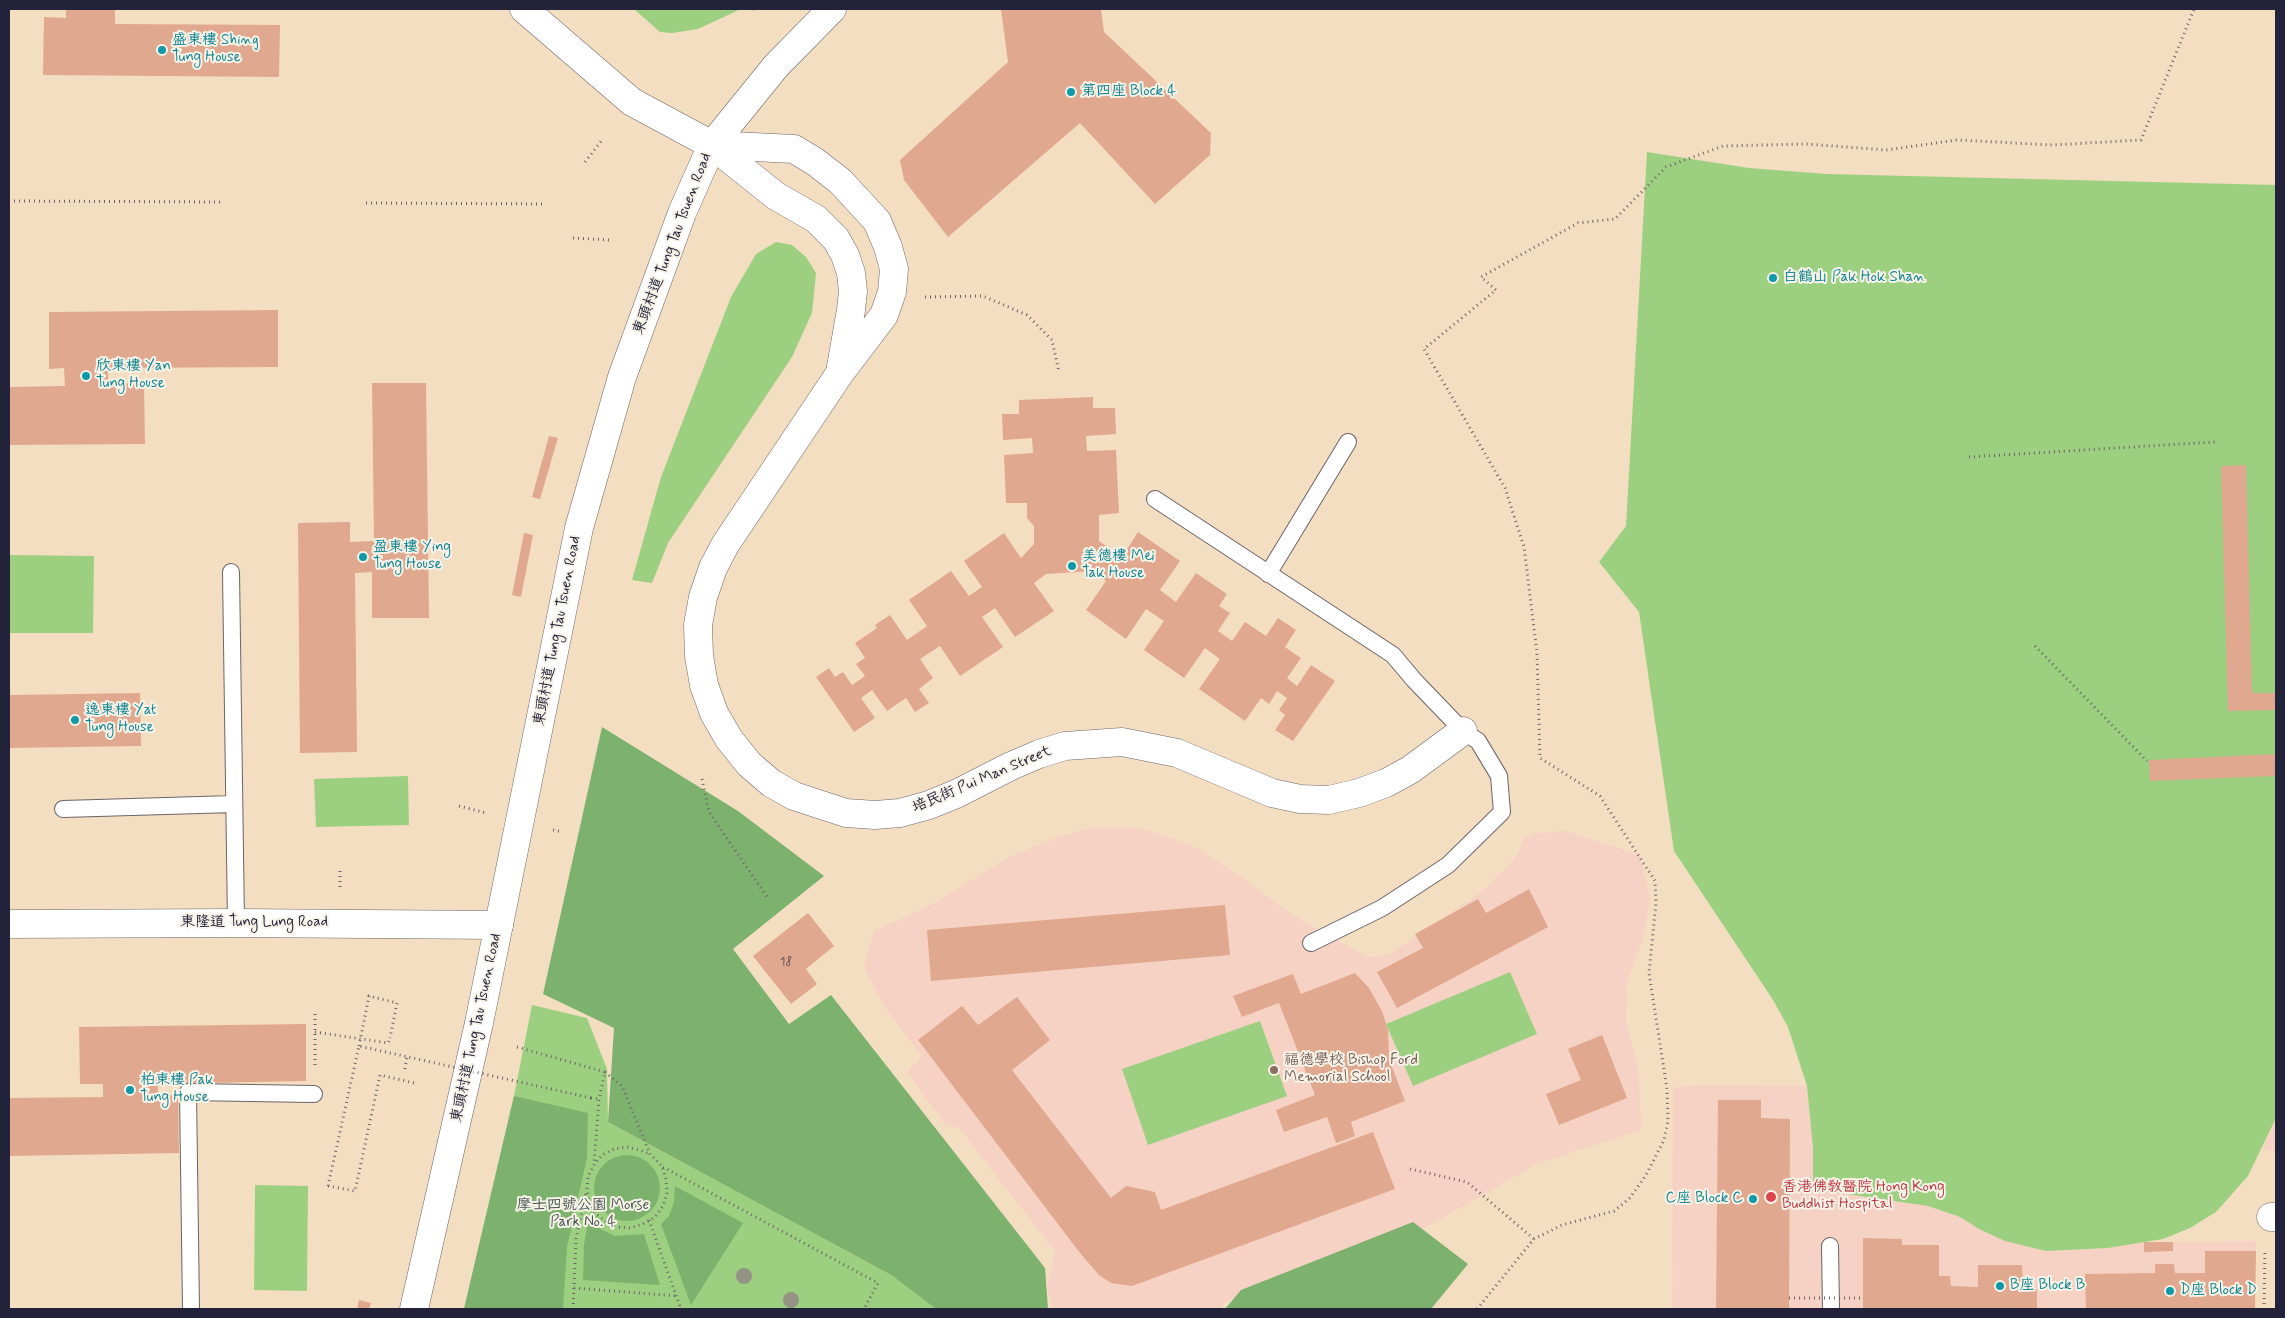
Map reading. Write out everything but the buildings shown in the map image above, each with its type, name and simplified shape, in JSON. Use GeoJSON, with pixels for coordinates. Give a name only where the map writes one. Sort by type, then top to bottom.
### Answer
{"type":"FeatureCollection","features":[{"type":"Feature","properties":{"kind":"street"},"geometry":{"type":"LineString","coordinates":[[524,9],[632,102],[712,145]]}},
{"type":"Feature","properties":{"kind":"street","name":"東頭村道 Tung Tau Tsuen Road"},"geometry":{"type":"LineString","coordinates":[[414,1309],[479,1023],[579,528],[622,377],[682,213],[712,145],[776,66],[832,9]]}},
{"type":"Feature","properties":{"kind":"street","name":"培民街 Pui Man Street"},"geometry":{"type":"LineString","coordinates":[[712,145],[794,149],[814,161],[840,181],[877,221],[888,247],[894,269],[892,292],[884,316],[840,373],[725,545],[713,568],[703,597],[698,625],[699,656],[704,685],[718,719],[729,739],[749,764],[771,783],[794,796],[846,813],[874,815],[900,813],[947,798],[1010,766],[1048,752],[1073,745],[1122,742],[1177,753],[1272,793],[1300,799],[1329,800],[1358,794],[1386,784],[1410,770],[1463,731]]}},
{"type":"Feature","properties":{"kind":"street","name":"培民街 Pui Man Street"},"geometry":{"type":"LineString","coordinates":[[712,145],[776,196],[816,219],[836,239],[845,255],[851,273],[853,291],[852,310],[840,373]]}},
{"type":"Feature","properties":{"kind":"street","name":"東隆道 Tung Lung Road"},"geometry":{"type":"LineString","coordinates":[[9,924],[499,925]]}},
{"type":"Feature","properties":{"kind":"lane"},"geometry":{"type":"LineString","coordinates":[[1268,574],[1348,442]]}},
{"type":"Feature","properties":{"kind":"lane"},"geometry":{"type":"LineString","coordinates":[[1155,499],[1393,655],[1463,731],[1478,741],[1499,776],[1502,812],[1448,865],[1382,908],[1312,943]]}},
{"type":"Feature","properties":{"kind":"lane"},"geometry":{"type":"LineString","coordinates":[[231,572],[236,923]]}},
{"type":"Feature","properties":{"kind":"lane"},"geometry":{"type":"LineString","coordinates":[[64,809],[234,804]]}},
{"type":"Feature","properties":{"kind":"lane"},"geometry":{"type":"LineString","coordinates":[[192,1309],[188,1092],[314,1094]]}},
{"type":"Feature","properties":{"kind":"lane"},"geometry":{"type":"LineString","coordinates":[[1830,1246],[1831,1309]]}},
{"type":"Feature","properties":{"kind":"path"},"geometry":{"type":"LineString","coordinates":[[1477,1309],[1534,1239],[1562,1225],[1614,1211],[1630,1198],[1646,1175],[1664,1140],[1668,1121],[1667,1088],[1649,973],[1656,903],[1654,881],[1600,796],[1540,758],[1537,653],[1524,547],[1506,488],[1424,349],[1496,290],[1481,276],[1578,223],[1615,220],[1666,167],[1723,146],[1806,144],[1886,150],[1957,140],[2052,145],[2141,140],[2194,9]]}},
{"type":"Feature","properties":{"kind":"path"},"geometry":{"type":"LineString","coordinates":[[585,162],[603,139]]}},
{"type":"Feature","properties":{"kind":"path"},"geometry":{"type":"LineString","coordinates":[[9,201],[220,202]]}},
{"type":"Feature","properties":{"kind":"path"},"geometry":{"type":"LineString","coordinates":[[366,203],[545,204]]}},
{"type":"Feature","properties":{"kind":"path"},"geometry":{"type":"LineString","coordinates":[[573,238],[610,240]]}},
{"type":"Feature","properties":{"kind":"path"},"geometry":{"type":"LineString","coordinates":[[918,297],[983,296],[1027,315],[1052,340],[1059,372]]}},
{"type":"Feature","properties":{"kind":"path"},"geometry":{"type":"LineString","coordinates":[[1969,457],[2215,442]]}},
{"type":"Feature","properties":{"kind":"path"},"geometry":{"type":"LineString","coordinates":[[2036,646],[2147,762]]}},
{"type":"Feature","properties":{"kind":"path"},"geometry":{"type":"LineString","coordinates":[[702,779],[709,812],[767,897]]}},
{"type":"Feature","properties":{"kind":"path"},"geometry":{"type":"LineString","coordinates":[[316,1032],[388,1043],[398,1003],[369,996],[359,1046],[328,1186],[355,1191],[380,1075],[414,1083]]}},
{"type":"Feature","properties":{"kind":"path"},"geometry":{"type":"LineString","coordinates":[[314,1094],[315,1013]]}},
{"type":"Feature","properties":{"kind":"path"},"geometry":{"type":"LineString","coordinates":[[359,1046],[599,1099]]}},
{"type":"Feature","properties":{"kind":"path"},"geometry":{"type":"LineString","coordinates":[[517,1047],[605,1072],[622,1086],[650,1154],[662,1166],[878,1283],[864,1309]]}},
{"type":"Feature","properties":{"kind":"path"},"geometry":{"type":"LineString","coordinates":[[405,1069],[406,1056]]}},
{"type":"Feature","properties":{"kind":"path"},"geometry":{"type":"LineString","coordinates":[[594,1165],[599,1099],[605,1072]]}},
{"type":"Feature","properties":{"kind":"path"},"geometry":{"type":"LineString","coordinates":[[573,1309],[576,1239],[588,1176],[602,1156],[614,1149],[627,1148],[650,1154]]}},
{"type":"Feature","properties":{"kind":"path"},"geometry":{"type":"LineString","coordinates":[[587,1189],[589,1202],[596,1213],[605,1221],[617,1227],[630,1228],[649,1220],[663,1206],[667,1193],[666,1179],[662,1166]]}},
{"type":"Feature","properties":{"kind":"path"},"geometry":{"type":"LineString","coordinates":[[1410,1169],[1466,1182],[1534,1239]]}},
{"type":"Feature","properties":{"kind":"path"},"geometry":{"type":"LineString","coordinates":[[649,1220],[678,1296],[681,1309]]}},
{"type":"Feature","properties":{"kind":"path"},"geometry":{"type":"LineString","coordinates":[[2264,1246],[2264,1309]]}},
{"type":"Feature","properties":{"kind":"path"},"geometry":{"type":"LineString","coordinates":[[574,1288],[678,1296]]}},
{"type":"Feature","properties":{"kind":"path"},"geometry":{"type":"LineString","coordinates":[[1789,1298],[1863,1298]]}},
{"type":"Feature","properties":{"kind":"shaded area","name":"福德學校 Bishop Ford Memorial School"},"geometry":{"type":"Polygon","coordinates":[[[1092,827],[1140,828],[1189,844],[1221,863],[1295,916],[1357,951],[1368,956],[1379,957],[1391,953],[1480,893],[1510,864],[1518,853],[1523,839],[1534,833],[1566,831],[1640,855],[1650,896],[1645,932],[1627,983],[1626,1021],[1638,1068],[1642,1130],[1539,1163],[1421,1230],[1224,1302],[1221,1309],[1053,1309],[1047,1289],[1055,1251],[959,1128],[946,1125],[907,1072],[922,1057],[884,1006],[864,967],[874,931],[931,905],[1009,857],[1055,838],[1092,827]]]}},
{"type":"Feature","properties":{"kind":"shaded area","name":"香港佛教醫院 Hong Kong Buddhist Hospital"},"geometry":{"type":"Polygon","coordinates":[[[1704,1085],[1807,1086],[1813,1148],[1813,1189],[1928,1206],[1960,1217],[1979,1229],[2046,1251],[2108,1248],[2144,1242],[2256,1241],[2255,1309],[1672,1309],[1673,1088],[1704,1085]]]}},
{"type":"Feature","properties":{"kind":"shaded area"},"geometry":{"type":"Polygon","coordinates":[[[2276,1118],[2276,1150],[2262,1151],[2274,1123],[2276,1118]]]}},
{"type":"Feature","properties":{"kind":"green space"},"geometry":{"type":"Polygon","coordinates":[[[634,9],[741,9],[698,29],[672,33],[660,32],[634,9]]]}},
{"type":"Feature","properties":{"kind":"green space"},"geometry":{"type":"Polygon","coordinates":[[[1647,152],[1749,168],[1827,174],[2276,185],[2276,1118],[2248,1176],[2216,1212],[2190,1228],[2163,1239],[2108,1248],[2046,1251],[2005,1241],[1979,1229],[1960,1217],[1928,1206],[1813,1189],[1813,1148],[1807,1086],[1788,1027],[1773,1000],[1674,851],[1639,612],[1599,562],[1626,526],[1647,152]]]}},
{"type":"Feature","properties":{"kind":"green space"},"geometry":{"type":"Polygon","coordinates":[[[776,242],[792,245],[806,257],[816,273],[812,313],[792,357],[668,543],[652,583],[632,580],[661,477],[731,297],[756,254],[776,242]]]}},
{"type":"Feature","properties":{"kind":"green space"},"geometry":{"type":"Polygon","coordinates":[[[9,555],[94,556],[93,633],[9,633],[9,555]]]}},
{"type":"Feature","properties":{"kind":"green space"},"geometry":{"type":"Polygon","coordinates":[[[602,727],[738,811],[824,876],[733,949],[789,1024],[831,995],[1045,1268],[1048,1309],[936,1309],[891,1275],[608,1122],[614,1028],[543,994],[602,727]]]}},
{"type":"Feature","properties":{"kind":"green space"},"geometry":{"type":"Polygon","coordinates":[[[408,776],[409,825],[316,827],[314,779],[408,776]]]}},
{"type":"Feature","properties":{"kind":"green space"},"geometry":{"type":"Polygon","coordinates":[[[1510,972],[1537,1034],[1413,1086],[1386,1024],[1510,972]]]}},
{"type":"Feature","properties":{"kind":"green space","name":"摩士四號公園 Morse Park No. 4"},"geometry":{"type":"Polygon","coordinates":[[[532,1005],[587,1018],[607,1069],[608,1122],[891,1275],[936,1309],[464,1309],[514,1096],[532,1005]]]}},
{"type":"Feature","properties":{"kind":"green space"},"geometry":{"type":"Polygon","coordinates":[[[1260,1021],[1287,1096],[1148,1145],[1122,1069],[1260,1021]]]}},
{"type":"Feature","properties":{"kind":"green space"},"geometry":{"type":"Polygon","coordinates":[[[514,1096],[588,1113],[587,1158],[567,1247],[563,1309],[464,1309],[514,1096]]]}},
{"type":"Feature","properties":{"kind":"green space"},"geometry":{"type":"Polygon","coordinates":[[[627,1155],[639,1158],[650,1165],[657,1176],[660,1188],[657,1200],[650,1211],[639,1218],[627,1221],[615,1218],[604,1211],[597,1200],[594,1188],[597,1176],[604,1165],[615,1158],[627,1155]]]}},
{"type":"Feature","properties":{"kind":"green space"},"geometry":{"type":"Polygon","coordinates":[[[255,1185],[308,1186],[307,1291],[254,1290],[255,1185]]]}},
{"type":"Feature","properties":{"kind":"green space"},"geometry":{"type":"Polygon","coordinates":[[[675,1186],[743,1223],[691,1305],[661,1224],[669,1216],[674,1202],[675,1186]]]}},
{"type":"Feature","properties":{"kind":"green space"},"geometry":{"type":"Polygon","coordinates":[[[589,1217],[597,1227],[615,1236],[644,1234],[660,1285],[583,1280],[584,1244],[589,1217]]]}},
{"type":"Feature","properties":{"kind":"green space"},"geometry":{"type":"Polygon","coordinates":[[[1413,1222],[1468,1264],[1431,1309],[1225,1309],[1241,1290],[1413,1222]]]}},
{"type":"Feature","properties":{"kind":"place","name":"盛東樓 Shing Tung House"},"geometry":{"type":"Point","coordinates":[162,50]}},
{"type":"Feature","properties":{"kind":"place","name":"第四座 Block 4"},"geometry":{"type":"Point","coordinates":[1071,92]}},
{"type":"Feature","properties":{"kind":"place","name":"白鶴山 Pak Hok Shan"},"geometry":{"type":"Point","coordinates":[1773,278]}},
{"type":"Feature","properties":{"kind":"place","name":"欣東樓 Yan Tung House"},"geometry":{"type":"Point","coordinates":[86,376]}},
{"type":"Feature","properties":{"kind":"place","name":"盈東樓 Ying Tung House"},"geometry":{"type":"Point","coordinates":[363,557]}},
{"type":"Feature","properties":{"kind":"place","name":"美德樓 Mei Tak House"},"geometry":{"type":"Point","coordinates":[1072,566]}},
{"type":"Feature","properties":{"kind":"place","name":"逸東樓 Yat Tung House"},"geometry":{"type":"Point","coordinates":[75,720]}},
{"type":"Feature","properties":{"kind":"place","name":"福德學校 Bishop Ford Memorial School"},"geometry":{"type":"Point","coordinates":[1274,1070]}},
{"type":"Feature","properties":{"kind":"place","name":"柏東樓 Pak Tung House"},"geometry":{"type":"Point","coordinates":[130,1090]}},
{"type":"Feature","properties":{"kind":"place","name":"香港佛教醫院 Hong Kong Buddhist Hospital"},"geometry":{"type":"Point","coordinates":[1771,1197]}},
{"type":"Feature","properties":{"kind":"place","name":"C座 Block C"},"geometry":{"type":"Point","coordinates":[1753,1199]}},
{"type":"Feature","properties":{"kind":"place","name":"B座 Block B"},"geometry":{"type":"Point","coordinates":[2000,1286]}},
{"type":"Feature","properties":{"kind":"place","name":"D座 Block D"},"geometry":{"type":"Point","coordinates":[2170,1291]}}]}
